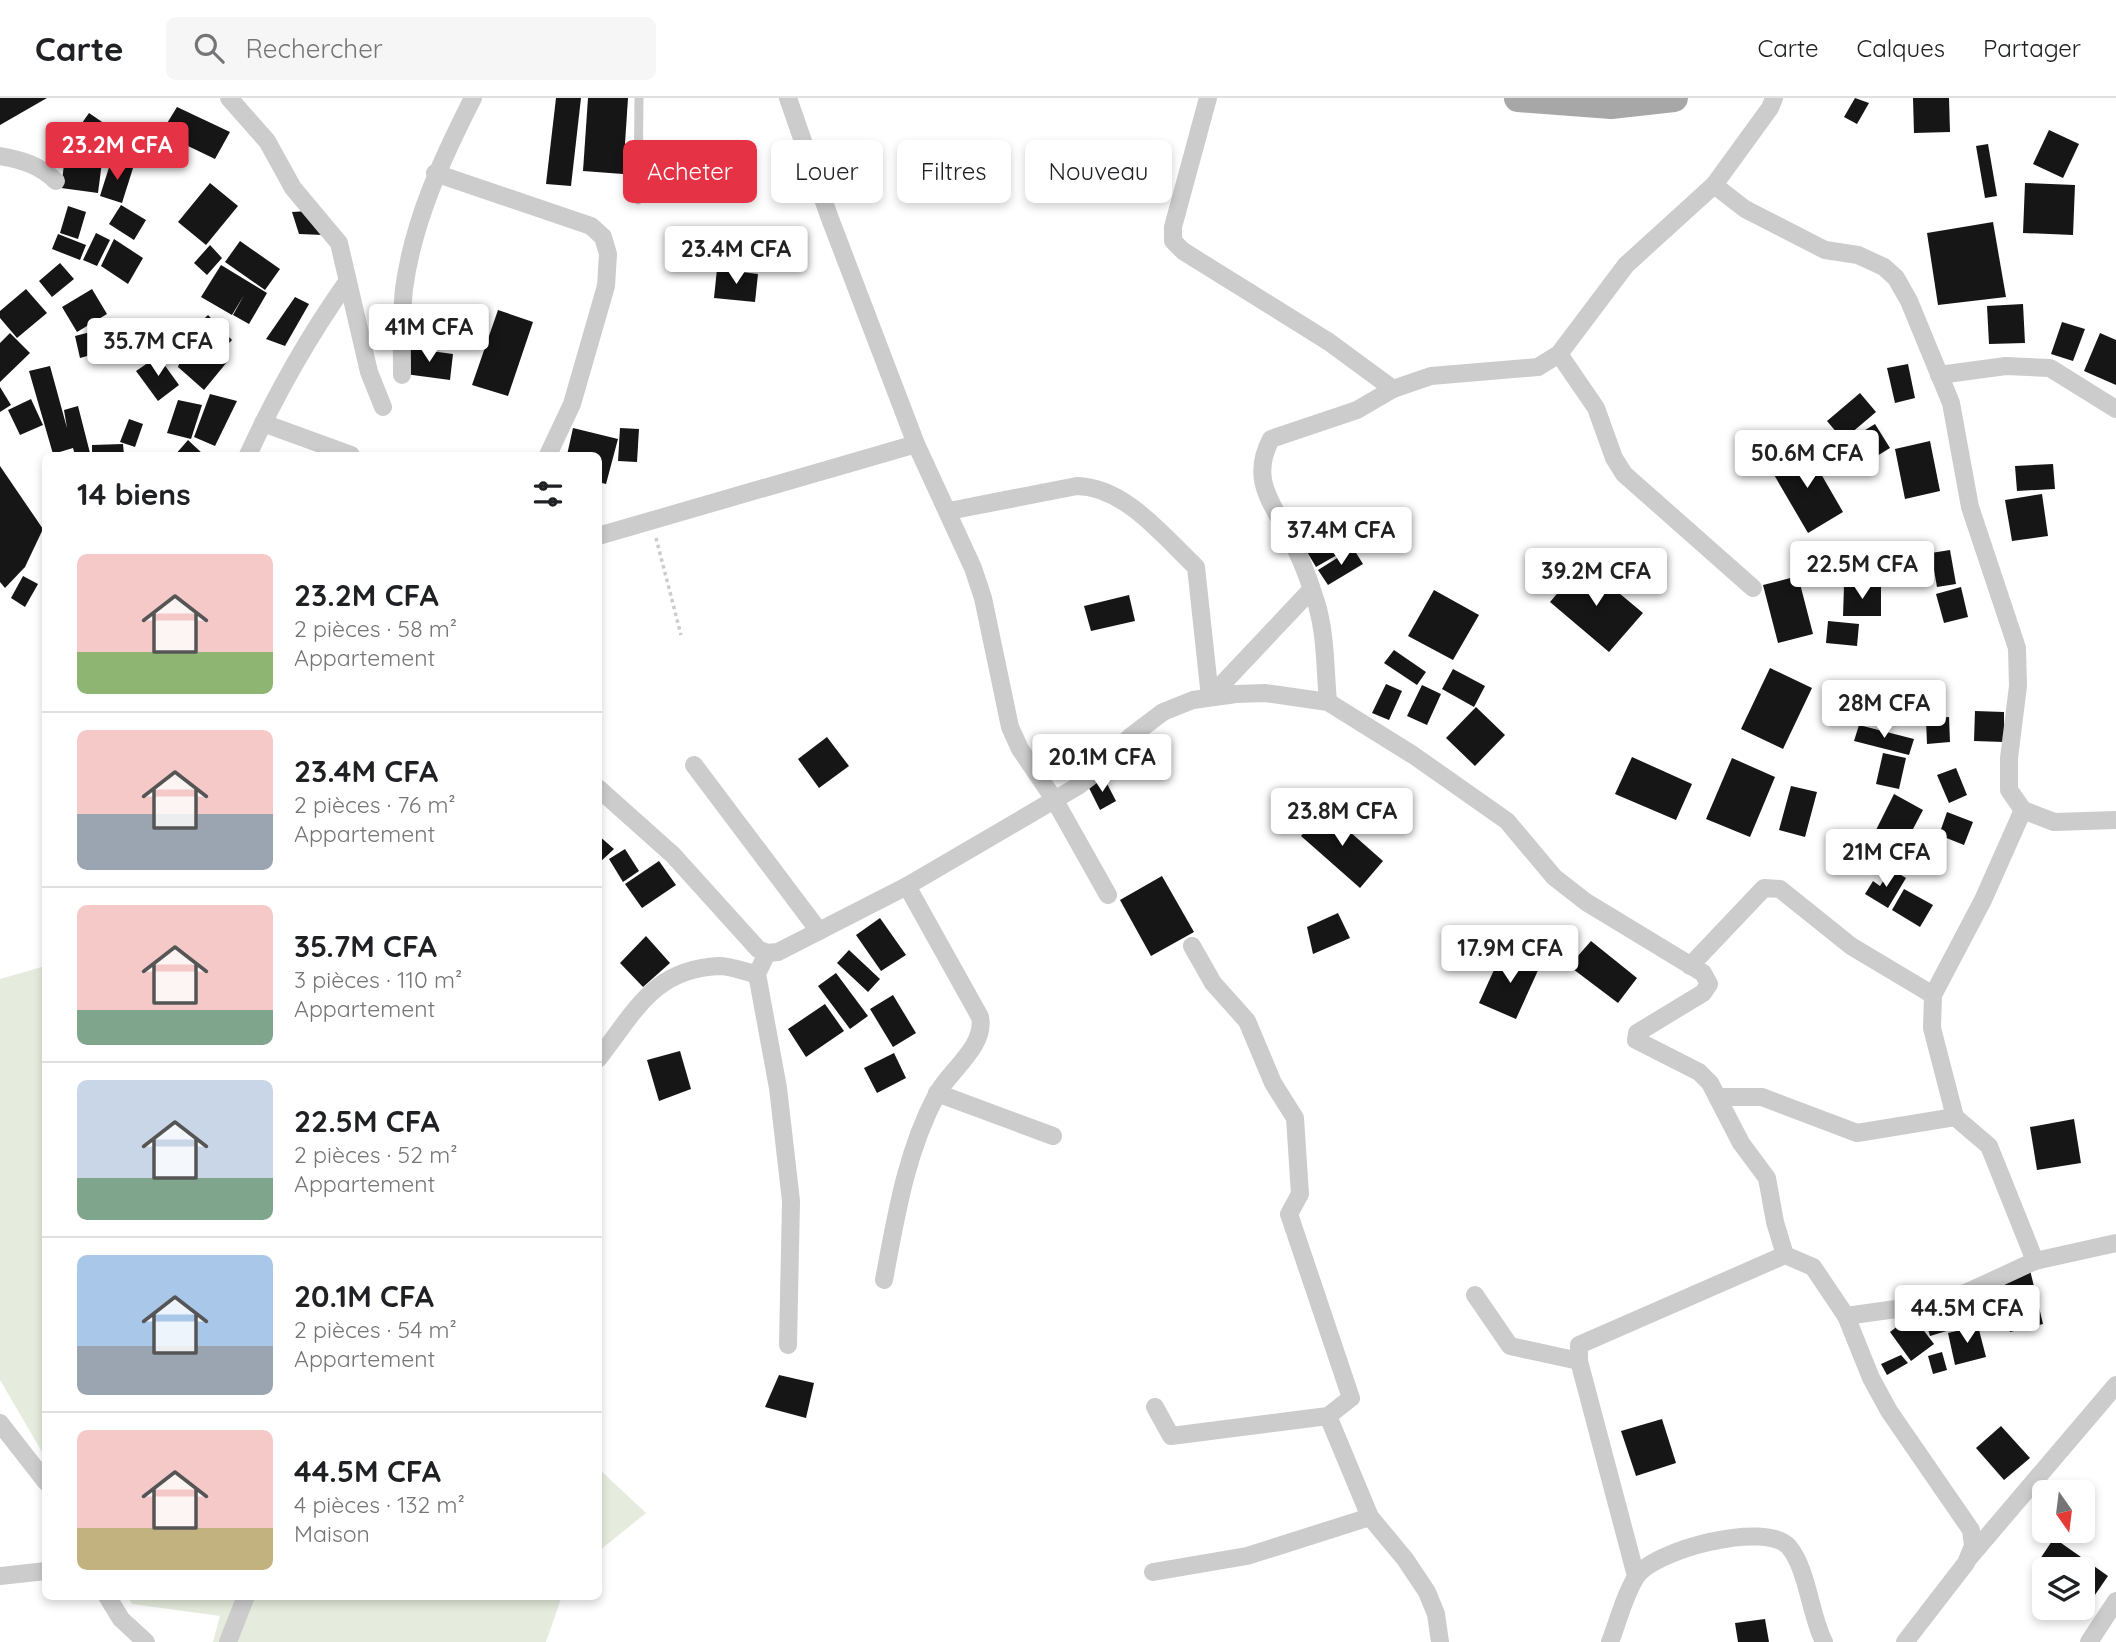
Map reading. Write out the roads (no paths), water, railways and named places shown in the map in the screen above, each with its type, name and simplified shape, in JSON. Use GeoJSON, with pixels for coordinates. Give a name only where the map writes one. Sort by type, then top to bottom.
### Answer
{"type":"FeatureCollection","features":[{"type":"Feature","properties":{"kind":"main road"},"geometry":{"type":"LineString","coordinates":[[1518,98],[1611,105],[1674,98]]}},
{"type":"Feature","properties":{"kind":"street"},"geometry":{"type":"LineString","coordinates":[[229,98],[267,141],[293,188],[339,243],[369,372],[383,407]]}},
{"type":"Feature","properties":{"kind":"street"},"geometry":{"type":"LineString","coordinates":[[402,375],[406,278],[410,252],[435,173],[473,98]]}},
{"type":"Feature","properties":{"kind":"street"},"geometry":{"type":"LineString","coordinates":[[788,98],[829,216],[916,444],[949,511],[983,598],[1010,727],[1020,749],[1054,799],[1108,895]]}},
{"type":"Feature","properties":{"kind":"street"},"geometry":{"type":"LineString","coordinates":[[1208,98],[1173,227],[1173,241],[1183,251],[1329,342],[1393,389]]}},
{"type":"Feature","properties":{"kind":"street"},"geometry":{"type":"LineString","coordinates":[[1328,702],[1322,627],[1311,590],[1289,534],[1270,504],[1262,482],[1265,450],[1271,439],[1357,410],[1393,389],[1431,376],[1538,367],[1559,355],[1626,265],[1714,184],[1770,108],[1774,98]]}},
{"type":"Feature","properties":{"kind":"street"},"geometry":{"type":"LineString","coordinates":[[0,156],[23,160],[44,169],[56,181]]}},
{"type":"Feature","properties":{"kind":"street"},"geometry":{"type":"LineString","coordinates":[[435,173],[591,226],[603,237],[608,254],[606,286],[572,404],[549,452]]}},
{"type":"Feature","properties":{"kind":"street"},"geometry":{"type":"LineString","coordinates":[[1714,184],[1745,209],[1825,250],[1858,255],[1884,267],[1896,278],[1909,301],[1951,403],[1970,508],[2017,648],[2018,686],[2009,758],[2009,790],[2023,810],[2054,822],[2116,820]]}},
{"type":"Feature","properties":{"kind":"street"},"geometry":{"type":"LineString","coordinates":[[249,452],[317,324],[347,282]]}},
{"type":"Feature","properties":{"kind":"street"},"geometry":{"type":"LineString","coordinates":[[1559,355],[1596,408],[1614,458],[1624,474],[1753,588]]}},
{"type":"Feature","properties":{"kind":"street"},"geometry":{"type":"LineString","coordinates":[[1939,375],[2006,366],[2050,368],[2116,409]]}},
{"type":"Feature","properties":{"kind":"street"},"geometry":{"type":"LineString","coordinates":[[263,423],[343,452]]}},
{"type":"Feature","properties":{"kind":"street"},"geometry":{"type":"LineString","coordinates":[[602,535],[653,523],[916,444]]}},
{"type":"Feature","properties":{"kind":"street"},"geometry":{"type":"LineString","coordinates":[[949,511],[1077,486],[1090,486],[1133,508],[1196,567],[1210,697]]}},
{"type":"Feature","properties":{"kind":"street"},"geometry":{"type":"LineString","coordinates":[[1210,697],[1311,590]]}},
{"type":"Feature","properties":{"kind":"street"},"geometry":{"type":"LineString","coordinates":[[602,792],[673,855],[758,949],[767,953],[778,952],[907,886],[1054,799],[1095,772],[1130,737],[1163,712],[1193,700],[1265,693],[1328,702],[1413,755],[1507,821],[1554,877],[1586,902],[1703,974],[1709,984],[1703,993],[1637,1033],[1636,1040],[1699,1072],[1710,1083],[1741,1143],[1767,1178],[1775,1222],[1785,1255]]}},
{"type":"Feature","properties":{"kind":"street"},"geometry":{"type":"LineString","coordinates":[[694,765],[818,931]]}},
{"type":"Feature","properties":{"kind":"street"},"geometry":{"type":"LineString","coordinates":[[2023,810],[1983,900],[1933,995],[1932,1028],[1955,1117],[1989,1146],[2035,1262]]}},
{"type":"Feature","properties":{"kind":"street"},"geometry":{"type":"LineString","coordinates":[[884,1279],[902,1182],[937,1093],[982,1028],[980,1017],[907,886]]}},
{"type":"Feature","properties":{"kind":"street"},"geometry":{"type":"LineString","coordinates":[[1690,966],[1764,888],[1780,889],[1851,946],[1933,995]]}},
{"type":"Feature","properties":{"kind":"street"},"geometry":{"type":"LineString","coordinates":[[1155,1407],[1171,1436],[1328,1416],[1351,1398],[1289,1214],[1300,1194],[1295,1118],[1273,1083],[1247,1021],[1213,983],[1192,946]]}},
{"type":"Feature","properties":{"kind":"street"},"geometry":{"type":"LineString","coordinates":[[767,953],[757,974],[778,1088],[791,1201],[788,1345]]}},
{"type":"Feature","properties":{"kind":"street"},"geometry":{"type":"LineString","coordinates":[[602,1054],[649,993],[674,974],[721,966],[757,974]]}},
{"type":"Feature","properties":{"kind":"street"},"geometry":{"type":"LineString","coordinates":[[937,1093],[1053,1136]]}},
{"type":"Feature","properties":{"kind":"street"},"geometry":{"type":"LineString","coordinates":[[1717,1097],[1762,1097],[1857,1133],[1955,1117]]}},
{"type":"Feature","properties":{"kind":"street"},"geometry":{"type":"LineString","coordinates":[[1846,1317],[1946,1302],[2035,1262],[2116,1243]]}},
{"type":"Feature","properties":{"kind":"street"},"geometry":{"type":"LineString","coordinates":[[1610,1642],[1636,1576],[1579,1360],[1579,1345],[1785,1255],[1812,1267],[1846,1317],[1871,1378],[1889,1411],[1971,1530],[1973,1546],[1966,1563]]}},
{"type":"Feature","properties":{"kind":"street"},"geometry":{"type":"LineString","coordinates":[[1475,1295],[1510,1346],[1579,1360]]}},
{"type":"Feature","properties":{"kind":"street"},"geometry":{"type":"LineString","coordinates":[[1905,1642],[1966,1563],[2116,1385]]}},
{"type":"Feature","properties":{"kind":"street"},"geometry":{"type":"LineString","coordinates":[[1328,1416],[1370,1517],[1405,1559],[1427,1592],[1436,1614],[1440,1642]]}},
{"type":"Feature","properties":{"kind":"street"},"geometry":{"type":"LineString","coordinates":[[0,1423],[42,1477]]}},
{"type":"Feature","properties":{"kind":"street"},"geometry":{"type":"LineString","coordinates":[[1153,1572],[1247,1556],[1370,1517]]}},
{"type":"Feature","properties":{"kind":"street"},"geometry":{"type":"LineString","coordinates":[[1636,1576],[1678,1551],[1704,1542],[1746,1536],[1773,1538],[1788,1546],[1798,1565],[1824,1642]]}},
{"type":"Feature","properties":{"kind":"street"},"geometry":{"type":"LineString","coordinates":[[0,1576],[42,1571]]}},
{"type":"Feature","properties":{"kind":"street"},"geometry":{"type":"LineString","coordinates":[[109,1600],[121,1619],[146,1642]]}},
{"type":"Feature","properties":{"kind":"street"},"geometry":{"type":"LineString","coordinates":[[228,1642],[244,1600]]}},
{"type":"Feature","properties":{"kind":"street"},"geometry":{"type":"LineString","coordinates":[[2089,1642],[2116,1601]]}},
{"type":"Feature","properties":{"kind":"lane"},"geometry":{"type":"LineString","coordinates":[[639,98],[639,140]]}}]}
